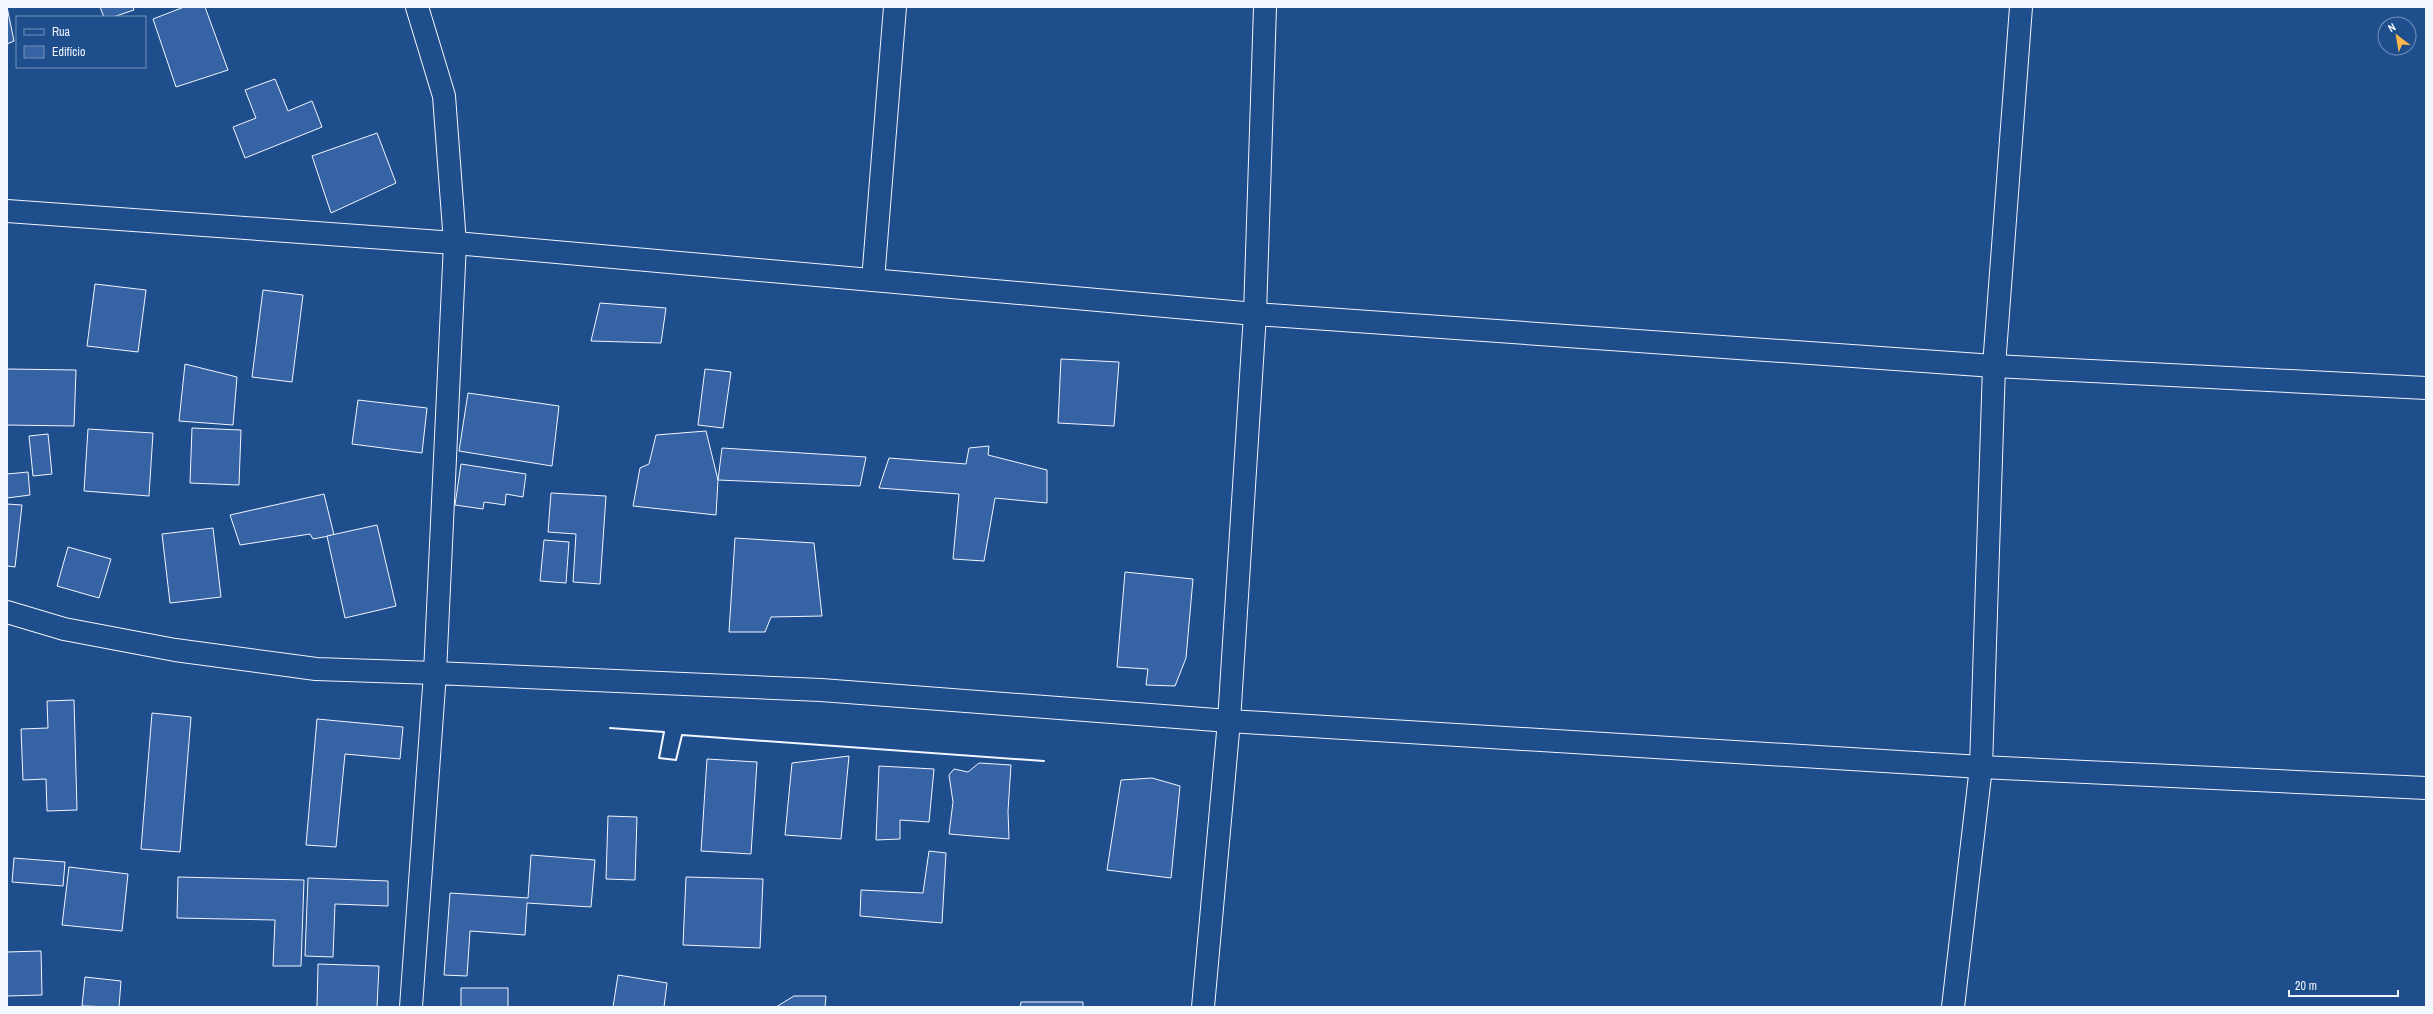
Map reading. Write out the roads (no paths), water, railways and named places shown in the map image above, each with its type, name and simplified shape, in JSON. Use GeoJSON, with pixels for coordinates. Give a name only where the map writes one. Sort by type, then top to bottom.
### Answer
{"type":"FeatureCollection","features":[{"type":"Feature","properties":{"kind":"street"},"geometry":{"type":"LineString","coordinates":[[411,1007],[435,673],[455,243],[444,96],[417,7]]}},
{"type":"Feature","properties":{"kind":"street"},"geometry":{"type":"LineString","coordinates":[[873,280],[895,7]]}},
{"type":"Feature","properties":{"kind":"street"},"geometry":{"type":"LineString","coordinates":[[1203,1007],[1229,721],[1255,314],[1265,7]]}},
{"type":"Feature","properties":{"kind":"street"},"geometry":{"type":"LineString","coordinates":[[1953,1007],[1981,767],[1994,366],[2021,7]]}},
{"type":"Feature","properties":{"kind":"street"},"geometry":{"type":"LineString","coordinates":[[7,211],[455,243],[1255,314],[1994,366],[2426,388]]}},
{"type":"Feature","properties":{"kind":"street"},"geometry":{"type":"LineString","coordinates":[[7,612],[64,629],[175,650],[316,669],[821,690],[1229,721],[1981,767],[2426,788]]}}]}
